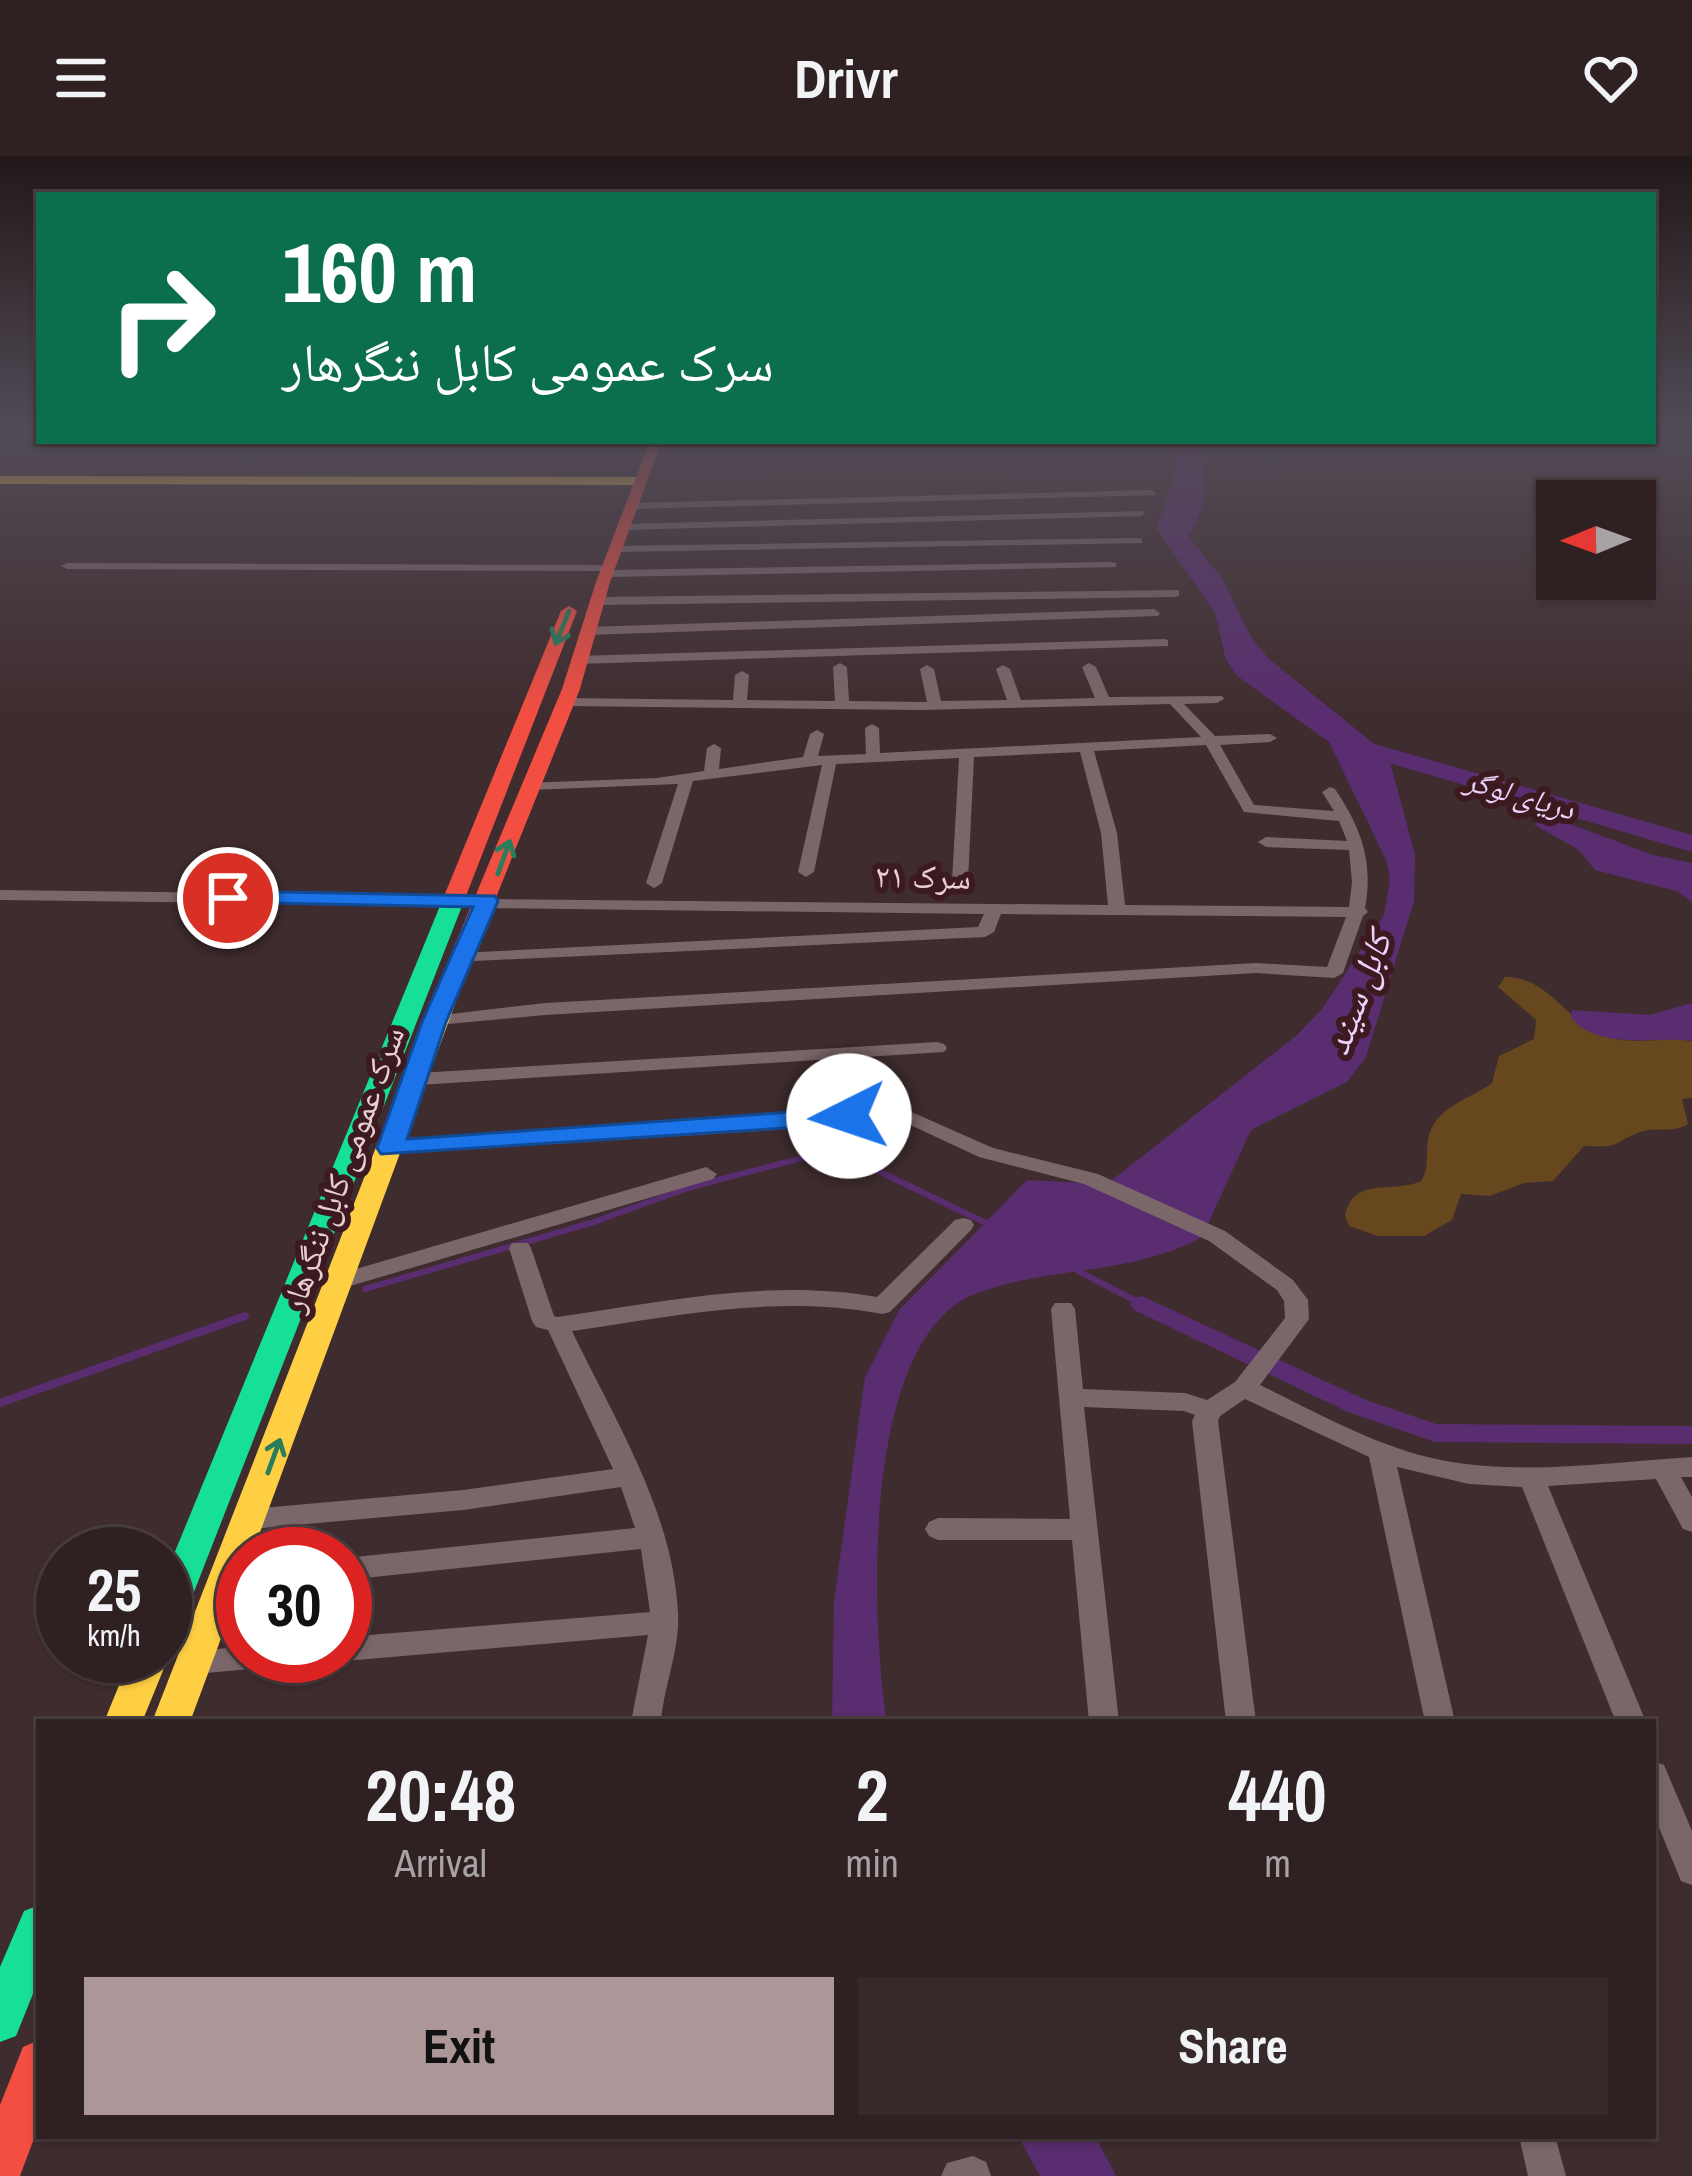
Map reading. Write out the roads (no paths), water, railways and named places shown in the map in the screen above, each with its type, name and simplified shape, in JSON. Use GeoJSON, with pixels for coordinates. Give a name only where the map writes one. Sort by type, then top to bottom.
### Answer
{"type":"FeatureCollection","features":[{"type":"Feature","properties":{"kind":"highway"},"geometry":{"type":"LineString","coordinates":[[471,525],[614,539],[618,525]]}},
{"type":"Feature","properties":{"kind":"highway","name":"سرک عمومی کابل ننگرهار"},"geometry":{"type":"LineString","coordinates":[[192,1553],[456,901],[620,525]]}},
{"type":"Feature","properties":{"kind":"highway","name":"سرک عمومی کابل ننگرهار"},"geometry":{"type":"LineString","coordinates":[[249,1527],[418,1079],[434,1022],[566,702],[614,539]]}},
{"type":"Feature","properties":{"kind":"highway"},"geometry":{"type":"LineString","coordinates":[[456,901],[486,902]]}},
{"type":"Feature","properties":{"kind":"highway","name":"سرک عمومی کابل ننگرهار"},"geometry":{"type":"LineString","coordinates":[[172,1719],[216,1616]]}},
{"type":"Feature","properties":{"kind":"highway"},"geometry":{"type":"LineString","coordinates":[[124,1719],[139,1683]]}},
{"type":"Feature","properties":{"kind":"highway"},"geometry":{"type":"LineString","coordinates":[[0,2020],[36,1933]]}},
{"type":"Feature","properties":{"kind":"highway"},"geometry":{"type":"LineString","coordinates":[[0,2166],[36,2071]]}},
{"type":"Feature","properties":{"kind":"street"},"geometry":{"type":"LineString","coordinates":[[614,539],[704,525]]}},
{"type":"Feature","properties":{"kind":"street"},"geometry":{"type":"LineString","coordinates":[[67,566],[803,525]]}},
{"type":"Feature","properties":{"kind":"street"},"geometry":{"type":"LineString","coordinates":[[873,651],[876,525]]}},
{"type":"Feature","properties":{"kind":"street"},"geometry":{"type":"LineString","coordinates":[[614,539],[878,545],[1138,541]]}},
{"type":"Feature","properties":{"kind":"street"},"geometry":{"type":"LineString","coordinates":[[614,539],[878,569],[1112,565]]}},
{"type":"Feature","properties":{"kind":"street"},"geometry":{"type":"LineString","coordinates":[[614,539],[877,597],[1175,593]]}},
{"type":"Feature","properties":{"kind":"street"},"geometry":{"type":"LineString","coordinates":[[586,631],[1154,613]]}},
{"type":"Feature","properties":{"kind":"street"},"geometry":{"type":"LineString","coordinates":[[577,660],[1164,643]]}},
{"type":"Feature","properties":{"kind":"street"},"geometry":{"type":"LineString","coordinates":[[1089,667],[1104,702]]}},
{"type":"Feature","properties":{"kind":"street"},"geometry":{"type":"LineString","coordinates":[[840,668],[842,705]]}},
{"type":"Feature","properties":{"kind":"street"},"geometry":{"type":"LineString","coordinates":[[927,669],[934,705]]}},
{"type":"Feature","properties":{"kind":"street"},"geometry":{"type":"LineString","coordinates":[[1003,669],[1015,703]]}},
{"type":"Feature","properties":{"kind":"street"},"geometry":{"type":"LineString","coordinates":[[740,704],[742,675]]}},
{"type":"Feature","properties":{"kind":"street"},"geometry":{"type":"LineString","coordinates":[[566,702],[934,705],[1217,699]]}},
{"type":"Feature","properties":{"kind":"street"},"geometry":{"type":"LineString","coordinates":[[1174,701],[1210,741],[1249,808],[1348,817]]}},
{"type":"Feature","properties":{"kind":"street"},"geometry":{"type":"LineString","coordinates":[[872,728],[873,758]]}},
{"type":"Feature","properties":{"kind":"street"},"geometry":{"type":"LineString","coordinates":[[809,760],[817,734]]}},
{"type":"Feature","properties":{"kind":"street"},"geometry":{"type":"LineString","coordinates":[[530,786],[687,778],[809,760],[1270,738]]}},
{"type":"Feature","properties":{"kind":"street"},"geometry":{"type":"LineString","coordinates":[[711,775],[714,748]]}},
{"type":"Feature","properties":{"kind":"street"},"geometry":{"type":"LineString","coordinates":[[1086,749],[1109,833],[1117,907]]}},
{"type":"Feature","properties":{"kind":"street"},"geometry":{"type":"LineString","coordinates":[[960,881],[967,751]]}},
{"type":"Feature","properties":{"kind":"street"},"geometry":{"type":"LineString","coordinates":[[806,872],[830,760]]}},
{"type":"Feature","properties":{"kind":"street"},"geometry":{"type":"LineString","coordinates":[[654,883],[687,778]]}},
{"type":"Feature","properties":{"kind":"street"},"geometry":{"type":"LineString","coordinates":[[434,1022],[544,1009],[1215,970],[1334,973],[1360,912],[1364,890],[1348,817],[1330,792]]}},
{"type":"Feature","properties":{"kind":"street"},"geometry":{"type":"LineString","coordinates":[[1266,842],[1356,846]]}},
{"type":"Feature","properties":{"kind":"street"},"geometry":{"type":"LineString","coordinates":[[0,895],[456,901]]}},
{"type":"Feature","properties":{"kind":"street","name":"سرک ۲۱"},"geometry":{"type":"LineString","coordinates":[[486,902],[1360,912]]}},
{"type":"Feature","properties":{"kind":"street"},"geometry":{"type":"LineString","coordinates":[[460,958],[985,932],[995,907]]}},
{"type":"Feature","properties":{"kind":"street"},"geometry":{"type":"LineString","coordinates":[[418,1079],[938,1048]]}},
{"type":"Feature","properties":{"kind":"street"},"geometry":{"type":"LineString","coordinates":[[391,1148],[907,1116],[986,1153],[1091,1179],[1217,1236],[1285,1285],[1296,1300],[1297,1318],[1256,1372],[1210,1410],[1205,1421],[1241,1719]]}},
{"type":"Feature","properties":{"kind":"street"},"geometry":{"type":"LineString","coordinates":[[339,1281],[706,1174]]}},
{"type":"Feature","properties":{"kind":"street"},"geometry":{"type":"LineString","coordinates":[[520,1249],[544,1321],[557,1325],[824,1297],[882,1306],[963,1225]]}},
{"type":"Feature","properties":{"kind":"street"},"geometry":{"type":"LineString","coordinates":[[1063,1309],[1104,1719]]}},
{"type":"Feature","properties":{"kind":"street"},"geometry":{"type":"LineString","coordinates":[[557,1325],[630,1476],[651,1538],[663,1624],[647,1693],[646,1719]]}},
{"type":"Feature","properties":{"kind":"street"},"geometry":{"type":"LineString","coordinates":[[1256,1372],[1382,1452],[1465,1474],[1531,1477],[1692,1467]]}},
{"type":"Feature","properties":{"kind":"street"},"geometry":{"type":"LineString","coordinates":[[1071,1397],[1185,1402],[1210,1410]]}},
{"type":"Feature","properties":{"kind":"street"},"geometry":{"type":"LineString","coordinates":[[1382,1452],[1439,1719]]}},
{"type":"Feature","properties":{"kind":"street"},"geometry":{"type":"LineString","coordinates":[[1664,1468],[1692,1522]]}},
{"type":"Feature","properties":{"kind":"street"},"geometry":{"type":"LineString","coordinates":[[251,1519],[464,1500],[630,1476]]}},
{"type":"Feature","properties":{"kind":"street"},"geometry":{"type":"LineString","coordinates":[[1531,1477],[1630,1719]]}},
{"type":"Feature","properties":{"kind":"street"},"geometry":{"type":"LineString","coordinates":[[938,1529],[1085,1530]]}},
{"type":"Feature","properties":{"kind":"street"},"geometry":{"type":"LineString","coordinates":[[372,1566],[651,1538]]}},
{"type":"Feature","properties":{"kind":"street"},"geometry":{"type":"LineString","coordinates":[[372,1647],[497,1636],[539,1627],[663,1624]]}},
{"type":"Feature","properties":{"kind":"street"},"geometry":{"type":"LineString","coordinates":[[194,1662],[216,1660]]}},
{"type":"Feature","properties":{"kind":"street"},"geometry":{"type":"LineString","coordinates":[[1656,1782],[1692,1870]]}},
{"type":"Feature","properties":{"kind":"street"},"geometry":{"type":"LineString","coordinates":[[1538,2139],[1547,2176]]}},
{"type":"Feature","properties":{"kind":"water","name":"کابل سيند"},"geometry":{"type":"Polygon","coordinates":[[[1194,525],[1189,537],[1223,580],[1251,637],[1269,659],[1388,755],[1415,854],[1414,901],[1366,1057],[1347,1082],[1251,1130],[1202,1237],[1146,1259],[1029,1279],[973,1295],[936,1323],[910,1368],[892,1425],[882,1490],[878,1621],[887,1719],[832,1719],[834,1601],[865,1377],[899,1310],[1027,1180],[1107,1184],[1297,1035],[1322,1009],[1384,915],[1390,879],[1387,862],[1329,742],[1237,676],[1226,660],[1215,613],[1157,529],[1194,525]]]}},
{"type":"Feature","properties":{"kind":"water"},"geometry":{"type":"Polygon","coordinates":[[[1552,817],[1653,855],[1692,863],[1692,902],[1676,891],[1595,870],[1579,850],[1533,824],[1552,817]]]}},
{"type":"Feature","properties":{"kind":"water"},"geometry":{"type":"Polygon","coordinates":[[[1692,1003],[1692,1041],[1611,1038],[1582,1028],[1571,1017],[1572,1010],[1650,1015],[1692,1003]]]}},
{"type":"Feature","properties":{"kind":"water"},"geometry":{"type":"Polygon","coordinates":[[[1020,2139],[1097,2139],[1116,2176],[1040,2176],[1020,2139]]]}},
{"type":"Feature","properties":{"kind":"waterway","name":"دریای لوگر"},"geometry":{"type":"LineString","coordinates":[[1347,743],[1692,844]]}},
{"type":"Feature","properties":{"kind":"waterway"},"geometry":{"type":"LineString","coordinates":[[365,1289],[591,1223],[691,1187],[810,1156],[868,1166],[992,1226]]}},
{"type":"Feature","properties":{"kind":"waterway"},"geometry":{"type":"LineString","coordinates":[[1078,1271],[1142,1304]]}},
{"type":"Feature","properties":{"kind":"waterway"},"geometry":{"type":"LineString","coordinates":[[1142,1304],[1357,1406],[1435,1433],[1692,1435]]}},
{"type":"Feature","properties":{"kind":"waterway"},"geometry":{"type":"LineString","coordinates":[[0,1403],[245,1316]]}}]}
